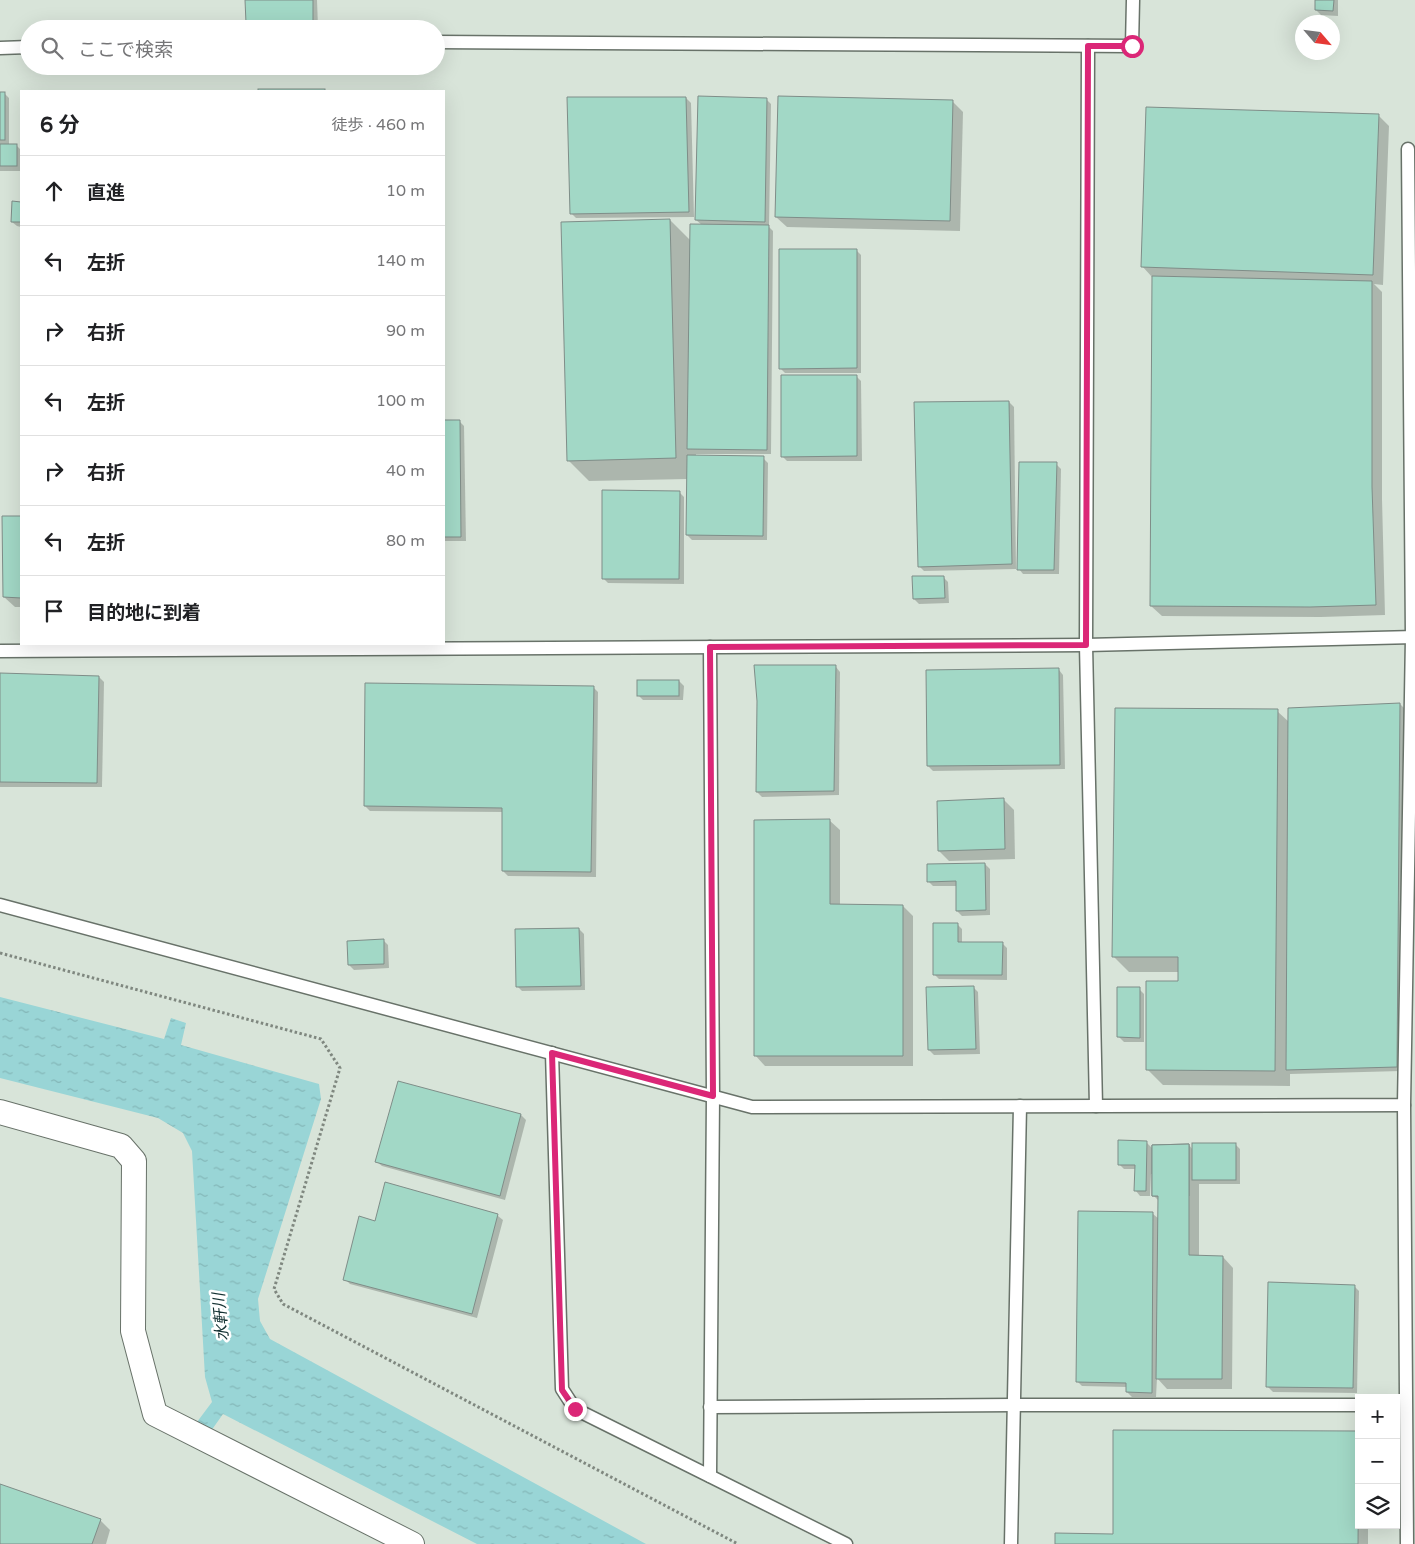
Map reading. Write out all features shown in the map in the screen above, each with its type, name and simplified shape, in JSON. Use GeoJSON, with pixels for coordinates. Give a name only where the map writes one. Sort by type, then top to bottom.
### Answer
{"type":"FeatureCollection","features":[{"type":"Feature","properties":{"kind":"street"},"geometry":{"type":"LineString","coordinates":[[0,1112],[121,1146],[134,1161],[133,1330],[154,1414],[412,1544]]}},
{"type":"Feature","properties":{"kind":"lane"},"geometry":{"type":"LineString","coordinates":[[445,42],[1132,46],[1133,0]]}},
{"type":"Feature","properties":{"kind":"lane"},"geometry":{"type":"LineString","coordinates":[[1088,46],[1086,645],[1096,1106]]}},
{"type":"Feature","properties":{"kind":"lane"},"geometry":{"type":"LineString","coordinates":[[0,48],[20,47]]}},
{"type":"Feature","properties":{"kind":"lane"},"geometry":{"type":"LineString","coordinates":[[1407,1544],[1401,1405],[1404,1105],[1413,637],[1408,149]]}},
{"type":"Feature","properties":{"kind":"lane"},"geometry":{"type":"LineString","coordinates":[[0,651],[1086,645],[1413,637]]}},
{"type":"Feature","properties":{"kind":"lane"},"geometry":{"type":"LineString","coordinates":[[710,647],[713,1096],[710,1476]]}},
{"type":"Feature","properties":{"kind":"lane"},"geometry":{"type":"LineString","coordinates":[[0,905],[752,1107],[1404,1105]]}},
{"type":"Feature","properties":{"kind":"lane"},"geometry":{"type":"LineString","coordinates":[[552,1053],[562,1390],[575,1409],[846,1544]]}},
{"type":"Feature","properties":{"kind":"lane"},"geometry":{"type":"LineString","coordinates":[[1011,1544],[1020,1106]]}},
{"type":"Feature","properties":{"kind":"lane"},"geometry":{"type":"LineString","coordinates":[[710,1407],[1355,1405]]}},
{"type":"Feature","properties":{"kind":"path"},"geometry":{"type":"LineString","coordinates":[[0,953],[321,1039],[340,1068],[274,1289],[283,1304],[738,1544]]}},
{"type":"Feature","properties":{"kind":"water","name":"水軒川"},"geometry":{"type":"Polygon","coordinates":[[[0,997],[164,1039],[171,1018],[186,1023],[181,1045],[319,1084],[321,1099],[258,1299],[260,1321],[270,1339],[646,1544],[477,1544],[223,1414],[211,1431],[197,1422],[212,1402],[205,1377],[192,1151],[183,1133],[158,1118],[0,1078],[0,997]]]}},
{"type":"Feature","properties":{"kind":"building"},"geometry":{"type":"Polygon","coordinates":[[[245,0],[313,0],[313,20],[246,20],[245,0]]]}},
{"type":"Feature","properties":{"kind":"building"},"geometry":{"type":"Polygon","coordinates":[[[1315,0],[1334,0],[1333,11],[1315,10],[1315,0]]]}},
{"type":"Feature","properties":{"kind":"building"},"geometry":{"type":"Polygon","coordinates":[[[258,89],[325,89],[325,90],[258,89]]]}},
{"type":"Feature","properties":{"kind":"building"},"geometry":{"type":"Polygon","coordinates":[[[0,92],[5,92],[5,140],[0,140],[0,92]]]}},
{"type":"Feature","properties":{"kind":"building"},"geometry":{"type":"Polygon","coordinates":[[[698,96],[767,98],[765,222],[695,220],[698,96]]]}},
{"type":"Feature","properties":{"kind":"building"},"geometry":{"type":"Polygon","coordinates":[[[778,96],[953,100],[950,221],[775,217],[778,96]]]}},
{"type":"Feature","properties":{"kind":"building"},"geometry":{"type":"Polygon","coordinates":[[[567,97],[686,97],[689,212],[570,214],[567,97]]]}},
{"type":"Feature","properties":{"kind":"building"},"geometry":{"type":"Polygon","coordinates":[[[1146,107],[1379,114],[1373,275],[1141,267],[1146,107]]]}},
{"type":"Feature","properties":{"kind":"building"},"geometry":{"type":"Polygon","coordinates":[[[0,144],[17,144],[17,166],[0,166],[0,144]]]}},
{"type":"Feature","properties":{"kind":"building"},"geometry":{"type":"Polygon","coordinates":[[[12,201],[20,202],[20,222],[11,222],[12,201]]]}},
{"type":"Feature","properties":{"kind":"building"},"geometry":{"type":"Polygon","coordinates":[[[670,219],[676,458],[567,461],[561,222],[670,219]]]}},
{"type":"Feature","properties":{"kind":"building"},"geometry":{"type":"Polygon","coordinates":[[[690,224],[769,225],[767,450],[687,449],[690,224]]]}},
{"type":"Feature","properties":{"kind":"building"},"geometry":{"type":"Polygon","coordinates":[[[779,249],[857,249],[857,368],[779,369],[779,249]]]}},
{"type":"Feature","properties":{"kind":"building"},"geometry":{"type":"Polygon","coordinates":[[[1152,276],[1372,281],[1372,487],[1376,605],[1310,607],[1150,606],[1152,276]]]}},
{"type":"Feature","properties":{"kind":"building"},"geometry":{"type":"Polygon","coordinates":[[[781,375],[857,375],[857,456],[781,457],[781,375]]]}},
{"type":"Feature","properties":{"kind":"building"},"geometry":{"type":"Polygon","coordinates":[[[1009,401],[1012,564],[918,567],[914,402],[1009,401]]]}},
{"type":"Feature","properties":{"kind":"building"},"geometry":{"type":"Polygon","coordinates":[[[445,420],[460,420],[461,537],[445,537],[445,420]]]}},
{"type":"Feature","properties":{"kind":"building"},"geometry":{"type":"Polygon","coordinates":[[[687,455],[764,456],[763,536],[686,535],[687,455]]]}},
{"type":"Feature","properties":{"kind":"building"},"geometry":{"type":"Polygon","coordinates":[[[1019,462],[1057,462],[1054,570],[1017,570],[1019,462]]]}},
{"type":"Feature","properties":{"kind":"building"},"geometry":{"type":"Polygon","coordinates":[[[602,490],[680,491],[679,579],[602,579],[602,490]]]}},
{"type":"Feature","properties":{"kind":"building"},"geometry":{"type":"Polygon","coordinates":[[[2,516],[20,516],[20,598],[3,597],[2,516]]]}},
{"type":"Feature","properties":{"kind":"building"},"geometry":{"type":"Polygon","coordinates":[[[912,576],[944,576],[945,598],[913,599],[912,576]]]}},
{"type":"Feature","properties":{"kind":"building"},"geometry":{"type":"Polygon","coordinates":[[[754,665],[836,665],[834,791],[756,792],[757,701],[754,665]]]}},
{"type":"Feature","properties":{"kind":"building"},"geometry":{"type":"Polygon","coordinates":[[[1059,668],[1060,765],[927,766],[926,670],[1059,668]]]}},
{"type":"Feature","properties":{"kind":"building"},"geometry":{"type":"Polygon","coordinates":[[[0,673],[99,676],[97,783],[0,782],[0,673]]]}},
{"type":"Feature","properties":{"kind":"building"},"geometry":{"type":"Polygon","coordinates":[[[637,680],[679,680],[679,696],[637,696],[637,680]]]}},
{"type":"Feature","properties":{"kind":"building"},"geometry":{"type":"Polygon","coordinates":[[[365,683],[594,686],[591,872],[502,871],[502,808],[364,806],[365,683]]]}},
{"type":"Feature","properties":{"kind":"building"},"geometry":{"type":"Polygon","coordinates":[[[1400,703],[1397,1067],[1286,1070],[1288,708],[1400,703]]]}},
{"type":"Feature","properties":{"kind":"building"},"geometry":{"type":"Polygon","coordinates":[[[1115,708],[1278,709],[1275,1071],[1146,1070],[1146,981],[1178,981],[1178,957],[1112,957],[1115,708]]]}},
{"type":"Feature","properties":{"kind":"building"},"geometry":{"type":"Polygon","coordinates":[[[1004,798],[1005,849],[938,851],[937,801],[1004,798]]]}},
{"type":"Feature","properties":{"kind":"building"},"geometry":{"type":"Polygon","coordinates":[[[830,819],[830,904],[903,905],[903,1056],[754,1056],[754,820],[830,819]]]}},
{"type":"Feature","properties":{"kind":"building"},"geometry":{"type":"Polygon","coordinates":[[[985,863],[986,910],[956,911],[956,881],[927,882],[927,864],[985,863]]]}},
{"type":"Feature","properties":{"kind":"building"},"geometry":{"type":"Polygon","coordinates":[[[933,923],[958,923],[958,942],[1003,942],[1002,975],[933,975],[933,923]]]}},
{"type":"Feature","properties":{"kind":"building"},"geometry":{"type":"Polygon","coordinates":[[[579,928],[581,986],[516,987],[515,929],[579,928]]]}},
{"type":"Feature","properties":{"kind":"building"},"geometry":{"type":"Polygon","coordinates":[[[384,939],[384,964],[348,965],[347,941],[384,939]]]}},
{"type":"Feature","properties":{"kind":"building"},"geometry":{"type":"Polygon","coordinates":[[[974,986],[976,1049],[928,1050],[926,987],[974,986]]]}},
{"type":"Feature","properties":{"kind":"building"},"geometry":{"type":"Polygon","coordinates":[[[1117,987],[1140,987],[1140,1038],[1117,1037],[1117,987]]]}},
{"type":"Feature","properties":{"kind":"building"},"geometry":{"type":"Polygon","coordinates":[[[398,1081],[521,1114],[500,1196],[375,1162],[398,1081]]]}},
{"type":"Feature","properties":{"kind":"building"},"geometry":{"type":"Polygon","coordinates":[[[1118,1140],[1147,1141],[1146,1191],[1134,1191],[1135,1165],[1118,1165],[1118,1140]]]}},
{"type":"Feature","properties":{"kind":"building"},"geometry":{"type":"Polygon","coordinates":[[[1192,1143],[1236,1143],[1236,1180],[1192,1180],[1192,1143]]]}},
{"type":"Feature","properties":{"kind":"building"},"geometry":{"type":"Polygon","coordinates":[[[1189,1144],[1189,1196],[1152,1196],[1152,1145],[1189,1144]]]}},
{"type":"Feature","properties":{"kind":"building"},"geometry":{"type":"Polygon","coordinates":[[[1189,1144],[1189,1255],[1223,1256],[1222,1379],[1156,1379],[1158,1196],[1152,1196],[1152,1145],[1189,1144]]]}},
{"type":"Feature","properties":{"kind":"building"},"geometry":{"type":"Polygon","coordinates":[[[385,1182],[498,1214],[472,1314],[343,1280],[359,1216],[375,1221],[385,1182]]]}},
{"type":"Feature","properties":{"kind":"building"},"geometry":{"type":"Polygon","coordinates":[[[1078,1211],[1153,1212],[1152,1393],[1126,1392],[1126,1383],[1076,1382],[1078,1211]]]}},
{"type":"Feature","properties":{"kind":"building"},"geometry":{"type":"Polygon","coordinates":[[[1268,1282],[1355,1285],[1353,1388],[1266,1387],[1268,1282]]]}},
{"type":"Feature","properties":{"kind":"building"},"geometry":{"type":"Polygon","coordinates":[[[1113,1430],[1355,1431],[1355,1529],[1358,1529],[1358,1544],[1055,1544],[1055,1533],[1113,1534],[1113,1430]]]}},
{"type":"Feature","properties":{"kind":"building"},"geometry":{"type":"Polygon","coordinates":[[[0,1484],[101,1519],[92,1544],[0,1544],[0,1484]]]}},
{"type":"Feature","properties":{"kind":"route"},"geometry":{"type":"LineString","coordinates":[[575,1409],[562,1390],[552,1053],[713,1096],[710,647],[1086,645],[1088,46],[1132,46]]}}]}
